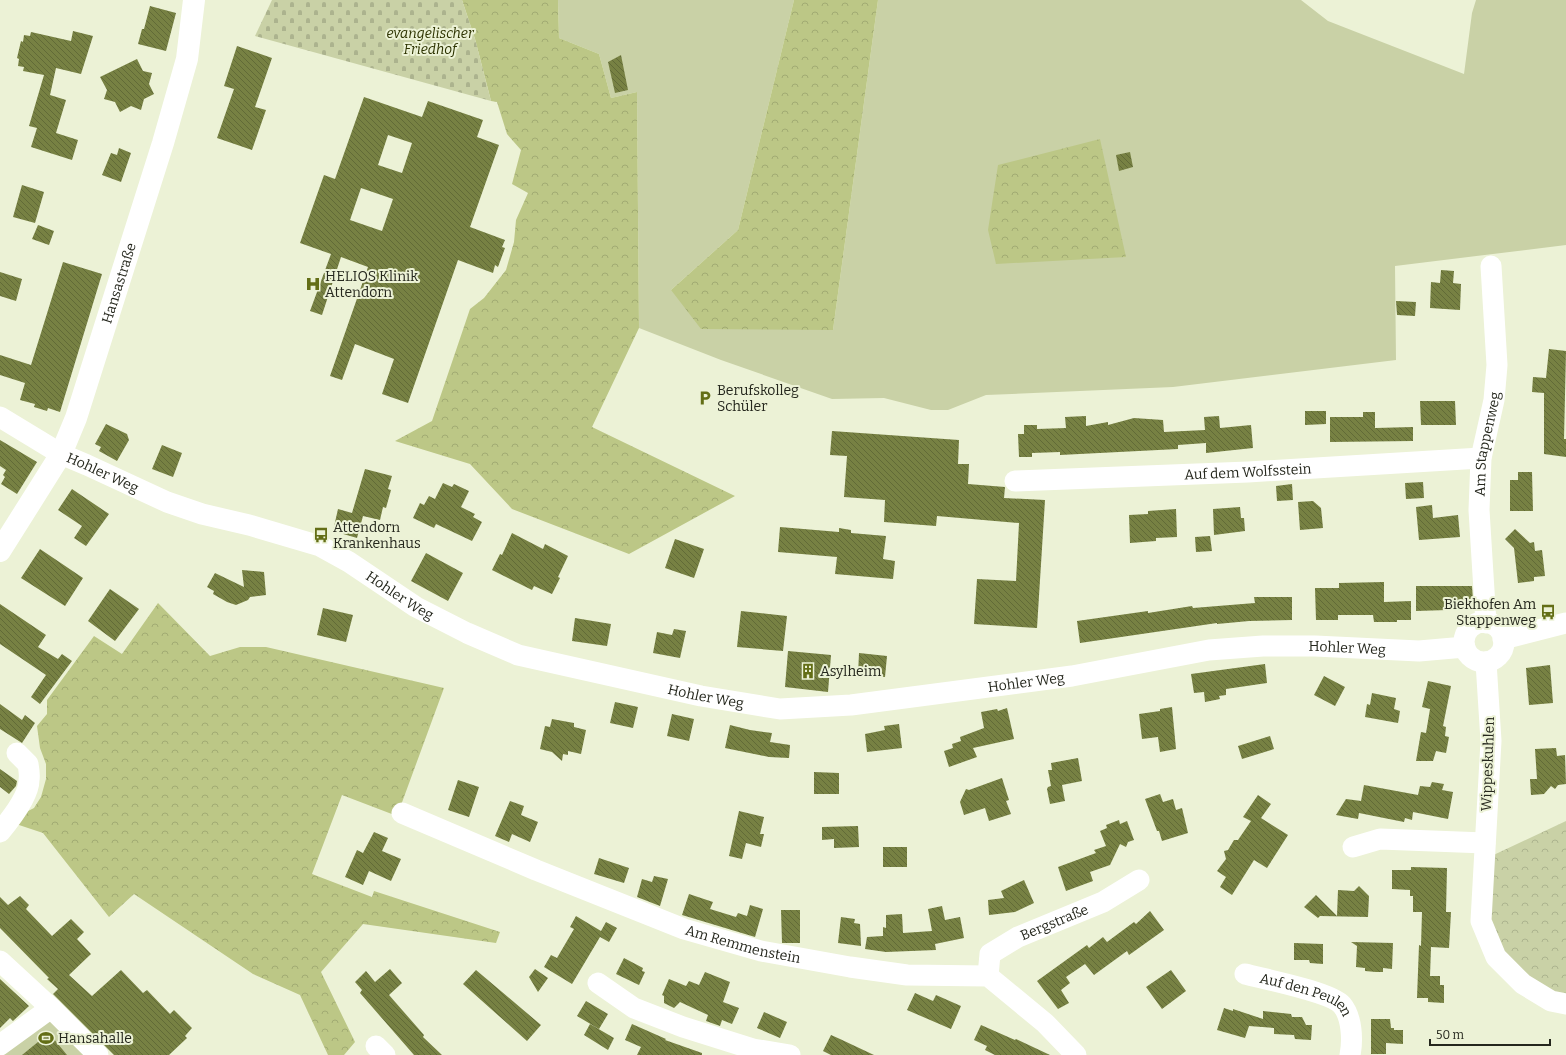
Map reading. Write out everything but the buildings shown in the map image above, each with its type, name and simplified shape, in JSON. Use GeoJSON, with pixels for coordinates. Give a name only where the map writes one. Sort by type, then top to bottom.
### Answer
{"type":"FeatureCollection","features":[{"type":"Feature","properties":{"kind":"main road","name":"Hansastraße"},"geometry":{"type":"LineString","coordinates":[[0,551],[61,454],[76,418],[163,143],[187,59],[194,0]]}},
{"type":"Feature","properties":{"kind":"street","name":"Am Stappenweg"},"geometry":{"type":"LineString","coordinates":[[1486,623],[1480,510],[1481,458],[1494,400],[1497,365],[1491,266]]}},
{"type":"Feature","properties":{"kind":"street","name":"Hohler Weg"},"geometry":{"type":"LineString","coordinates":[[0,417],[61,454],[167,502],[202,514],[249,525],[320,546],[349,562],[416,607],[467,633],[518,654],[701,696],[780,709],[851,705],[1072,676],[1208,650],[1263,646],[1316,646],[1419,651],[1465,647]]}},
{"type":"Feature","properties":{"kind":"street","name":"Auf dem Wolfsstein"},"geometry":{"type":"LineString","coordinates":[[1015,481],[1248,472],[1481,458]]}},
{"type":"Feature","properties":{"kind":"street"},"geometry":{"type":"LineString","coordinates":[[1486,623],[1498,628],[1502,634],[1502,650],[1492,661],[1476,661],[1470,656],[1465,647],[1465,635],[1469,628],[1476,624],[1486,623]]}},
{"type":"Feature","properties":{"kind":"street"},"geometry":{"type":"LineString","coordinates":[[1503,639],[1566,623]]}},
{"type":"Feature","properties":{"kind":"street","name":"Wippeskuhlen"},"geometry":{"type":"LineString","coordinates":[[1486,662],[1491,741],[1481,921],[1496,957],[1523,984],[1551,1001],[1566,1004]]}},
{"type":"Feature","properties":{"kind":"street"},"geometry":{"type":"LineString","coordinates":[[0,832],[9,822],[27,792],[30,781],[28,764],[17,753]]}},
{"type":"Feature","properties":{"kind":"street","name":"Am Remmenstein"},"geometry":{"type":"LineString","coordinates":[[402,813],[536,870],[684,929],[761,951],[850,967],[907,975],[988,976]]}},
{"type":"Feature","properties":{"kind":"street"},"geometry":{"type":"LineString","coordinates":[[1353,847],[1380,839],[1485,843]]}},
{"type":"Feature","properties":{"kind":"street","name":"Bergstraße"},"geometry":{"type":"LineString","coordinates":[[988,976],[990,954],[1018,937],[1103,902],[1139,880]]}},
{"type":"Feature","properties":{"kind":"street"},"geometry":{"type":"LineString","coordinates":[[0,961],[51,1008],[98,1055]]}},
{"type":"Feature","properties":{"kind":"street","name":"Auf den Peulen"},"geometry":{"type":"LineString","coordinates":[[1245,974],[1328,996],[1341,1005],[1349,1019],[1352,1048],[1350,1055]]}},
{"type":"Feature","properties":{"kind":"street"},"geometry":{"type":"LineString","coordinates":[[988,976],[1045,1023],[1076,1055]]}},
{"type":"Feature","properties":{"kind":"street"},"geometry":{"type":"LineString","coordinates":[[598,983],[634,1008],[683,1027],[753,1049],[790,1055]]}},
{"type":"Feature","properties":{"kind":"street"},"geometry":{"type":"LineString","coordinates":[[0,1045],[51,1008]]}},
{"type":"Feature","properties":{"kind":"green space","name":"evangelischer Friedhof"},"geometry":{"type":"Polygon","coordinates":[[[272,0],[462,0],[475,39],[491,101],[255,36],[272,0]]]}},
{"type":"Feature","properties":{"kind":"green space"},"geometry":{"type":"Polygon","coordinates":[[[462,0],[558,0],[559,38],[599,54],[611,98],[637,92],[639,328],[592,427],[735,496],[629,554],[512,509],[470,464],[395,441],[432,421],[470,309],[484,298],[506,270],[514,242],[516,220],[528,193],[512,184],[521,150],[507,134],[497,102],[491,101],[475,39],[462,0]]]}},
{"type":"Feature","properties":{"kind":"green space"},"geometry":{"type":"Polygon","coordinates":[[[558,0],[794,0],[738,230],[671,290],[833,330],[878,0],[1301,0],[1328,21],[1464,74],[1472,13],[1476,0],[1566,0],[1566,245],[1395,266],[1396,360],[1173,387],[986,395],[948,410],[931,410],[884,398],[832,399],[721,360],[639,328],[637,92],[611,98],[599,54],[559,38],[558,0]]]}},
{"type":"Feature","properties":{"kind":"green space"},"geometry":{"type":"Polygon","coordinates":[[[794,0],[878,0],[833,330],[701,329],[671,290],[738,230],[794,0]]]}},
{"type":"Feature","properties":{"kind":"green space"},"geometry":{"type":"Polygon","coordinates":[[[1100,139],[1126,257],[996,264],[988,230],[998,165],[1100,139]]]}},
{"type":"Feature","properties":{"kind":"green space"},"geometry":{"type":"Polygon","coordinates":[[[158,603],[210,656],[240,647],[266,647],[444,688],[397,816],[342,795],[312,874],[372,897],[374,891],[500,932],[496,943],[363,924],[321,972],[355,1042],[344,1055],[328,1055],[300,995],[253,974],[134,894],[109,917],[43,833],[16,824],[22,814],[34,808],[41,797],[46,779],[46,764],[40,748],[37,726],[47,714],[47,700],[94,636],[122,654],[158,603]]]}},
{"type":"Feature","properties":{"kind":"green space"},"geometry":{"type":"Polygon","coordinates":[[[1566,821],[1566,1004],[1523,984],[1481,921],[1485,859],[1566,821]]]}},
{"type":"Feature","properties":{"kind":"green space","name":"Hansahalle"},"geometry":{"type":"Polygon","coordinates":[[[49,1020],[84,1055],[3,1055],[49,1020]]]}},
{"type":"Feature","properties":{"kind":"place","name":"HELIOS Klinik Attendorn"},"geometry":{"type":"Point","coordinates":[313,284]}},
{"type":"Feature","properties":{"kind":"place","name":"Berufskolleg Schüler"},"geometry":{"type":"Point","coordinates":[705,398]}},
{"type":"Feature","properties":{"kind":"place","name":"Attendorn Krankenhaus"},"geometry":{"type":"Point","coordinates":[321,535]}},
{"type":"Feature","properties":{"kind":"place","name":"Biekhofen Am Stappenweg"},"geometry":{"type":"Point","coordinates":[1548,612]}},
{"type":"Feature","properties":{"kind":"place","name":"Asylheim"},"geometry":{"type":"Point","coordinates":[808,671]}},
{"type":"Feature","properties":{"kind":"place","name":"Hansahalle"},"geometry":{"type":"Point","coordinates":[46,1038]}}]}
